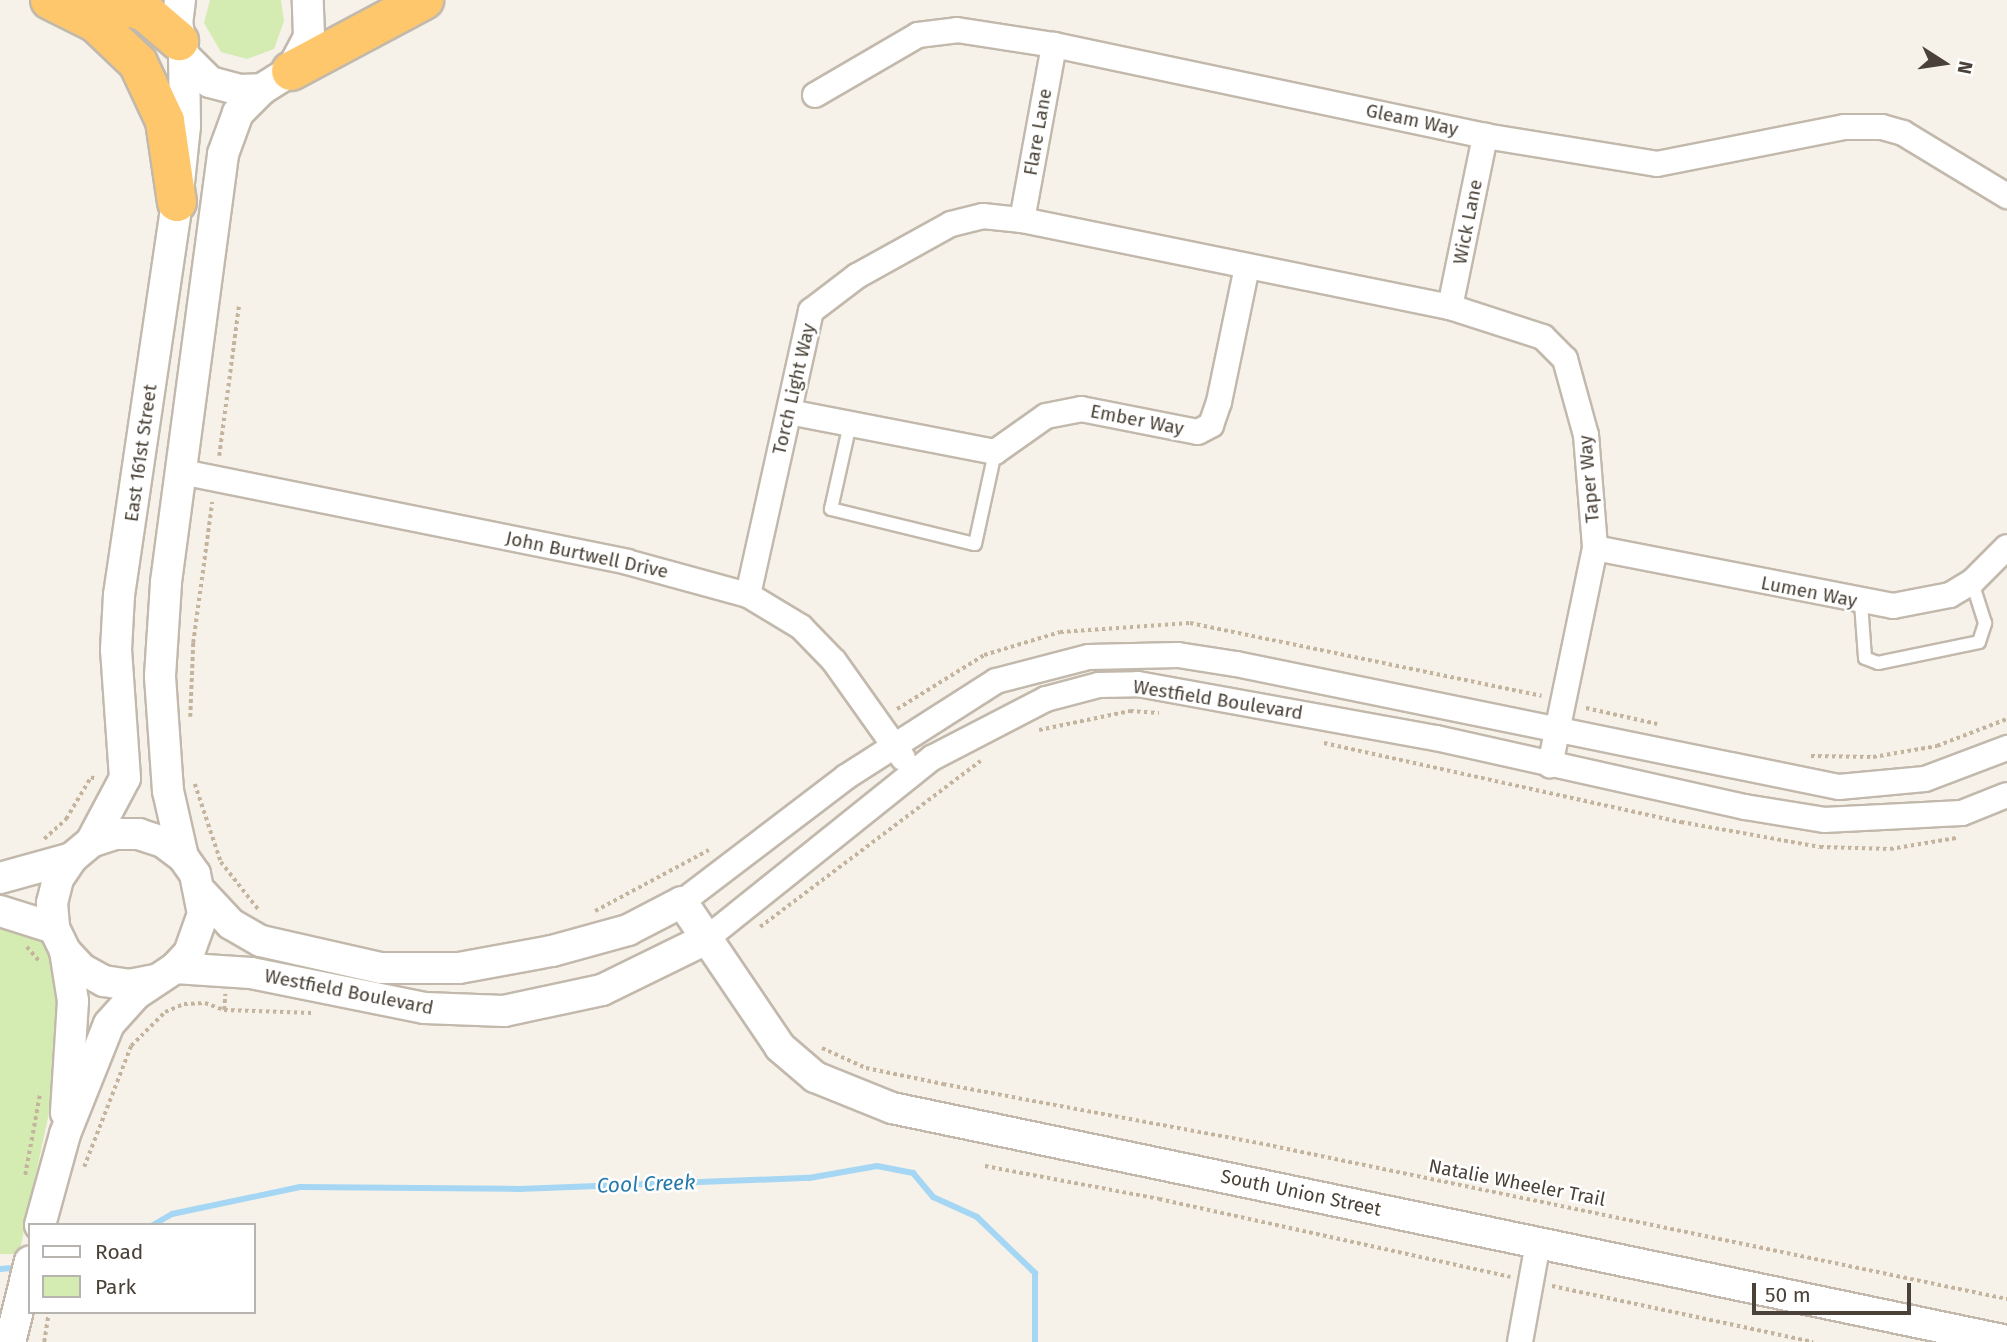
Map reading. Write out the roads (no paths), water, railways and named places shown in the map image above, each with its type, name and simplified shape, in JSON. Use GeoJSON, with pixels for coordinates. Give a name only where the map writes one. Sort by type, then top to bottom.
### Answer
{"type":"FeatureCollection","features":[{"type":"Feature","properties":{"kind":"highway"},"geometry":{"type":"LineString","coordinates":[[50,0],[96,23],[138,63],[165,121],[177,202]]}},
{"type":"Feature","properties":{"kind":"highway"},"geometry":{"type":"LineString","coordinates":[[103,0],[145,12],[181,49]]}},
{"type":"Feature","properties":{"kind":"highway"},"geometry":{"type":"LineString","coordinates":[[277,80],[424,0]]}},
{"type":"Feature","properties":{"kind":"street","name":"East 161st Street"},"geometry":{"type":"LineString","coordinates":[[82,850],[125,779],[116,650],[119,595],[177,202],[185,127],[180,0]]}},
{"type":"Feature","properties":{"kind":"street"},"geometry":{"type":"LineString","coordinates":[[41,1223],[65,1134],[109,1024],[164,974],[199,934],[202,893],[183,857],[168,791],[160,676],[182,471],[223,154],[238,113],[277,80],[309,37],[309,0]]}},
{"type":"Feature","properties":{"kind":"street","name":"Gleam Way"},"geometry":{"type":"LineString","coordinates":[[815,95],[918,34],[957,30],[1054,45],[1485,136],[1657,164],[1844,127],[1882,127],[1903,133],[2007,196]]}},
{"type":"Feature","properties":{"kind":"street","name":"Flare Lane"},"geometry":{"type":"LineString","coordinates":[[1022,220],[1054,45]]}},
{"type":"Feature","properties":{"kind":"street"},"geometry":{"type":"LineString","coordinates":[[181,49],[194,70],[221,88],[277,80]]}},
{"type":"Feature","properties":{"kind":"street","name":"Wick Lane"},"geometry":{"type":"LineString","coordinates":[[1450,307],[1485,136]]}},
{"type":"Feature","properties":{"kind":"street","name":"Torch Light Way"},"geometry":{"type":"LineString","coordinates":[[748,595],[811,311],[857,276],[951,224],[983,216],[1022,220],[1247,267]]}},
{"type":"Feature","properties":{"kind":"street","name":"Taper Way"},"geometry":{"type":"LineString","coordinates":[[1247,267],[1450,307],[1543,337],[1565,359],[1587,435],[1595,548],[1565,704],[1550,765]]}},
{"type":"Feature","properties":{"kind":"street","name":"Ember Way"},"geometry":{"type":"LineString","coordinates":[[995,452],[1045,416],[1081,409],[1198,432],[1211,425],[1247,267]]}},
{"type":"Feature","properties":{"kind":"street"},"geometry":{"type":"LineString","coordinates":[[789,412],[995,452]]}},
{"type":"Feature","properties":{"kind":"street","name":"John Burtwell Drive"},"geometry":{"type":"LineString","coordinates":[[182,471],[638,565],[748,595],[801,627],[879,723],[913,774]]}},
{"type":"Feature","properties":{"kind":"street","name":"Lumen Way"},"geometry":{"type":"LineString","coordinates":[[1595,548],[1861,603],[1893,606],[1923,603],[1950,595],[1972,582],[2007,547]]}},
{"type":"Feature","properties":{"kind":"street","name":"Westfield Boulevard"},"geometry":{"type":"LineString","coordinates":[[202,893],[231,924],[261,941],[381,968],[459,968],[552,951],[628,930],[682,902],[846,777],[996,681],[1089,657],[1178,655],[1236,664],[1839,787],[1925,779],[2007,748]]}},
{"type":"Feature","properties":{"kind":"street","name":"Westfield Boulevard"},"geometry":{"type":"LineString","coordinates":[[164,974],[251,973],[425,1009],[504,1011],[602,990],[706,939],[932,758],[1046,699],[1099,685],[1138,684],[1436,737],[1550,765],[1824,820],[1962,813],[2007,795]]}},
{"type":"Feature","properties":{"kind":"street"},"geometry":{"type":"LineString","coordinates":[[0,878],[82,850],[115,834],[139,834],[163,842],[183,857]]}},
{"type":"Feature","properties":{"kind":"street"},"geometry":{"type":"LineString","coordinates":[[65,1134],[73,1001],[49,949],[52,903],[58,879],[82,850]]}},
{"type":"Feature","properties":{"kind":"street","name":"South Union Street"},"geometry":{"type":"LineString","coordinates":[[682,902],[780,1047],[814,1077],[892,1108],[2007,1341]]}},
{"type":"Feature","properties":{"kind":"street"},"geometry":{"type":"LineString","coordinates":[[0,911],[49,949],[104,981],[129,985],[164,974]]}},
{"type":"Feature","properties":{"kind":"street"},"geometry":{"type":"LineString","coordinates":[[1520,1342],[1538,1243]]}},
{"type":"Feature","properties":{"kind":"street"},"geometry":{"type":"LineString","coordinates":[[10,1342],[27,1272]]}},
{"type":"Feature","properties":{"kind":"lane"},"geometry":{"type":"LineString","coordinates":[[850,424],[831,509],[975,544],[995,452]]}},
{"type":"Feature","properties":{"kind":"lane"},"geometry":{"type":"LineString","coordinates":[[1861,603],[1865,659],[1878,663],[1979,642],[1985,623],[1972,582]]}},
{"type":"Feature","properties":{"kind":"waterway","name":"Cool Creek"},"geometry":{"type":"LineString","coordinates":[[156,1223],[172,1214],[300,1187],[519,1189],[809,1178],[877,1166],[913,1173],[933,1197],[977,1217],[1035,1273],[1035,1342]]}},
{"type":"Feature","properties":{"kind":"waterway","name":"Cool Creek"},"geometry":{"type":"LineString","coordinates":[[0,1269],[21,1267]]}}]}
